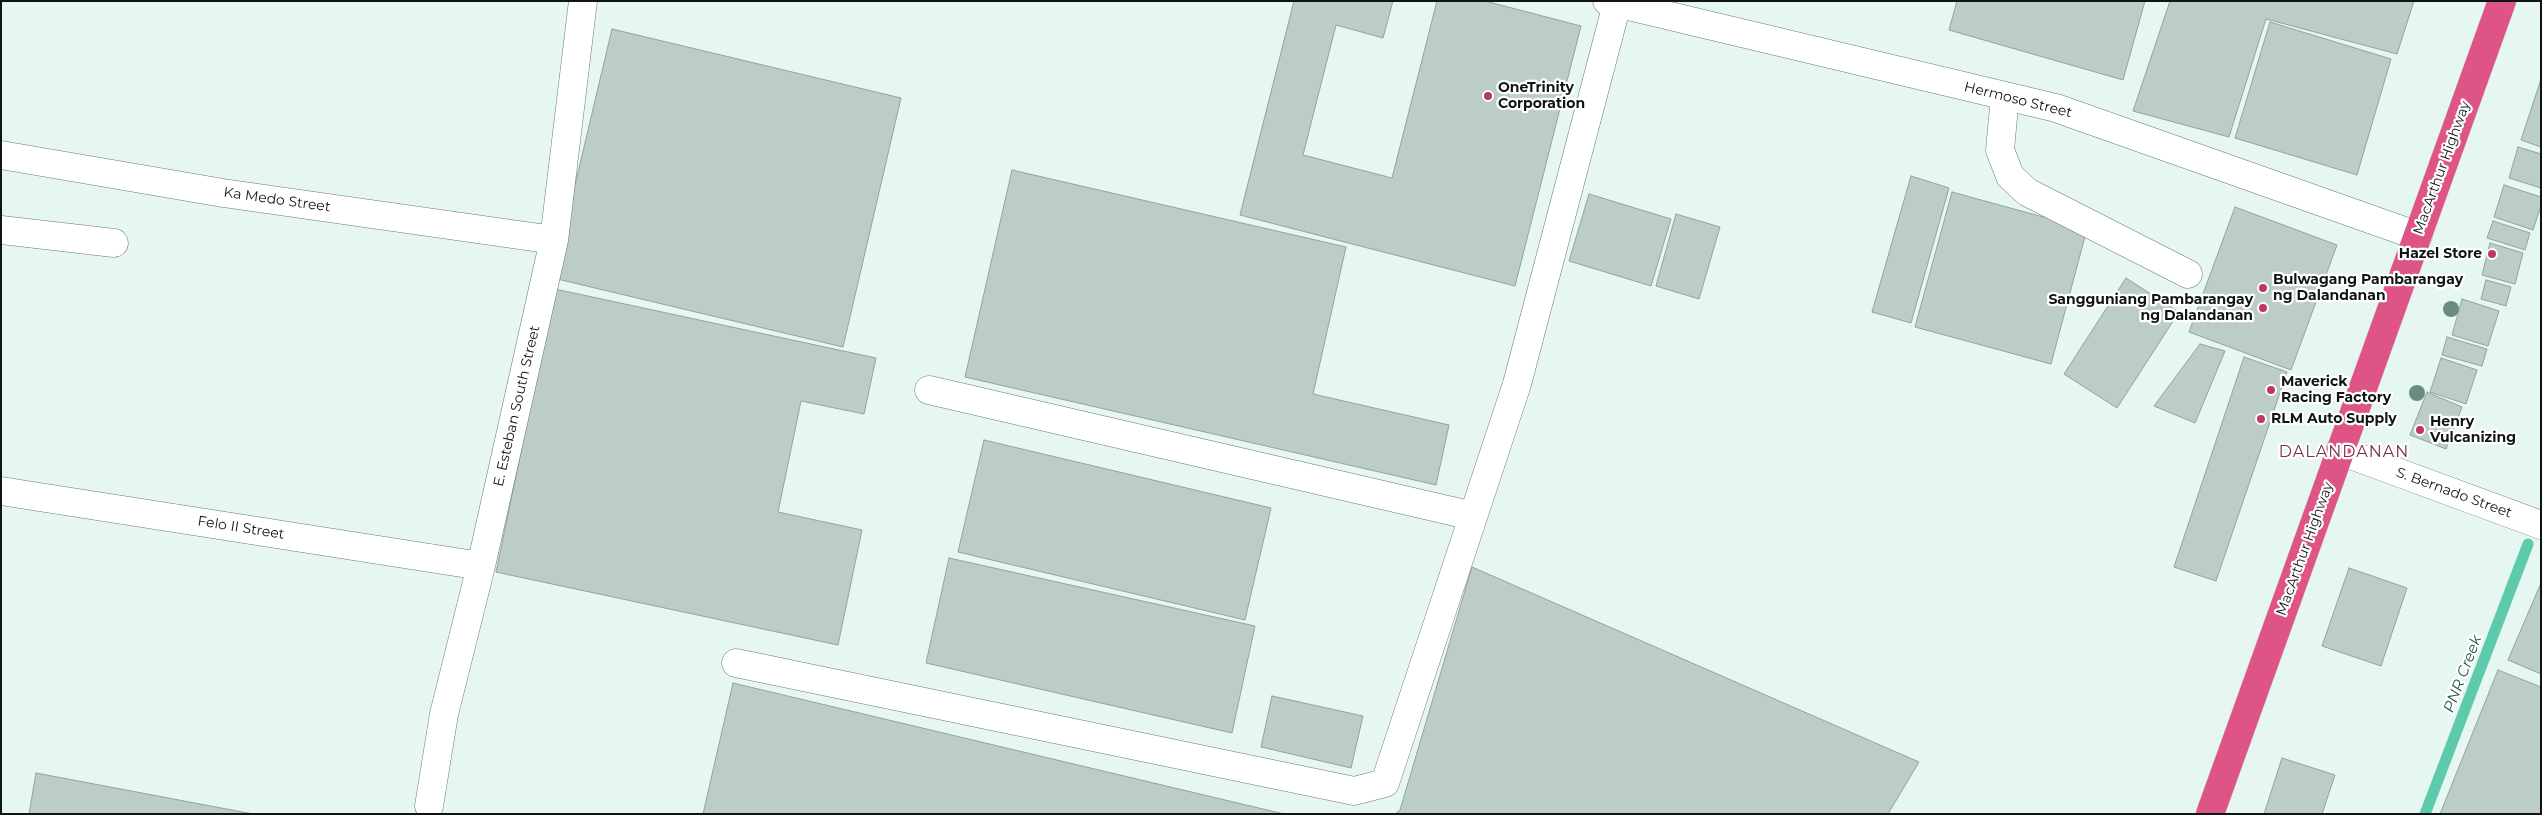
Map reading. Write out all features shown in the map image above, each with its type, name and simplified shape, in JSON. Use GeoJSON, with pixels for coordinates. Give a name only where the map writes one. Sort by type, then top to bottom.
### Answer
{"type":"FeatureCollection","features":[{"type":"Feature","properties":{"kind":"highway","name":"MacArthur Highway"},"geometry":{"type":"LineString","coordinates":[[2210,814],[2502,1]]}},
{"type":"Feature","properties":{"kind":"street","name":"E. Esteban South Street"},"geometry":{"type":"LineString","coordinates":[[429,806],[444,714],[481,566],[554,240],[583,1]]}},
{"type":"Feature","properties":{"kind":"street","name":"Hermoso Street"},"geometry":{"type":"LineString","coordinates":[[1612,3],[2056,108],[2418,236]]}},
{"type":"Feature","properties":{"kind":"street"},"geometry":{"type":"LineString","coordinates":[[736,663],[1354,791],[1385,783],[1517,384],[1612,3]]}},
{"type":"Feature","properties":{"kind":"street"},"geometry":{"type":"LineString","coordinates":[[2005,96],[2000,150],[2010,176],[2027,192],[2188,274]]}},
{"type":"Feature","properties":{"kind":"street","name":"Ka Medo Street"},"geometry":{"type":"LineString","coordinates":[[1,155],[223,193],[554,240]]}},
{"type":"Feature","properties":{"kind":"street"},"geometry":{"type":"LineString","coordinates":[[1,230],[114,243]]}},
{"type":"Feature","properties":{"kind":"street"},"geometry":{"type":"LineString","coordinates":[[929,390],[1473,516]]}},
{"type":"Feature","properties":{"kind":"street","name":"S. Bernado Street"},"geometry":{"type":"LineString","coordinates":[[2340,451],[2541,525]]}},
{"type":"Feature","properties":{"kind":"street","name":"Felo II Street"},"geometry":{"type":"LineString","coordinates":[[1,491],[481,566]]}},
{"type":"Feature","properties":{"kind":"building","name":"OneTrinity Corporation"},"geometry":{"type":"Polygon","coordinates":[[[1294,1],[1393,1],[1383,38],[1336,25],[1303,155],[1392,178],[1437,1],[1485,1],[1581,26],[1515,286],[1240,215],[1294,1]]]}},
{"type":"Feature","properties":{"kind":"building"},"geometry":{"type":"Polygon","coordinates":[[[1957,1],[2145,1],[2123,80],[1949,30],[1957,1]]]}},
{"type":"Feature","properties":{"kind":"building"},"geometry":{"type":"Polygon","coordinates":[[[2170,1],[2414,1],[2397,54],[2266,19],[2229,137],[2133,111],[2170,1]]]}},
{"type":"Feature","properties":{"kind":"building"},"geometry":{"type":"Polygon","coordinates":[[[2270,22],[2391,59],[2357,175],[2235,138],[2270,22]]]}},
{"type":"Feature","properties":{"kind":"building"},"geometry":{"type":"Polygon","coordinates":[[[612,29],[901,98],[843,347],[553,278],[612,29]]]}},
{"type":"Feature","properties":{"kind":"building"},"geometry":{"type":"Polygon","coordinates":[[[2541,79],[2541,147],[2521,140],[2541,79]]]}},
{"type":"Feature","properties":{"kind":"building"},"geometry":{"type":"Polygon","coordinates":[[[2518,147],[2541,154],[2541,188],[2509,178],[2518,147]]]}},
{"type":"Feature","properties":{"kind":"building"},"geometry":{"type":"Polygon","coordinates":[[[1012,170],[1346,247],[1313,394],[1449,425],[1436,485],[965,377],[1012,170]]]}},
{"type":"Feature","properties":{"kind":"building"},"geometry":{"type":"Polygon","coordinates":[[[1911,176],[1949,188],[1911,323],[1872,312],[1911,176]]]}},
{"type":"Feature","properties":{"kind":"building"},"geometry":{"type":"Polygon","coordinates":[[[2504,185],[2541,197],[2541,206],[2533,230],[2494,217],[2504,185]]]}},
{"type":"Feature","properties":{"kind":"building"},"geometry":{"type":"Polygon","coordinates":[[[1952,192],[2087,229],[2051,364],[1915,327],[1952,192]]]}},
{"type":"Feature","properties":{"kind":"building"},"geometry":{"type":"Polygon","coordinates":[[[1589,194],[1671,219],[1651,286],[1569,261],[1589,194]]]}},
{"type":"Feature","properties":{"kind":"building","name":"Bulwagang Pambarangay ng Dalandanan"},"geometry":{"type":"Polygon","coordinates":[[[2235,207],[2337,245],[2291,370],[2189,332],[2235,207]]]}},
{"type":"Feature","properties":{"kind":"building"},"geometry":{"type":"Polygon","coordinates":[[[1676,214],[1720,227],[1699,299],[1656,286],[1676,214]]]}},
{"type":"Feature","properties":{"kind":"building"},"geometry":{"type":"Polygon","coordinates":[[[2493,221],[2530,233],[2525,250],[2487,238],[2493,221]]]}},
{"type":"Feature","properties":{"kind":"building"},"geometry":{"type":"Polygon","coordinates":[[[2490,243],[2523,253],[2515,284],[2482,275],[2490,243]]]}},
{"type":"Feature","properties":{"kind":"building"},"geometry":{"type":"Polygon","coordinates":[[[2126,278],[2179,312],[2117,408],[2064,374],[2126,278]]]}},
{"type":"Feature","properties":{"kind":"building"},"geometry":{"type":"Polygon","coordinates":[[[2486,280],[2511,287],[2506,306],[2481,299],[2486,280]]]}},
{"type":"Feature","properties":{"kind":"building"},"geometry":{"type":"Polygon","coordinates":[[[555,289],[876,358],[864,414],[801,401],[778,512],[862,530],[838,645],[496,572],[555,289]]]}},
{"type":"Feature","properties":{"kind":"building"},"geometry":{"type":"Polygon","coordinates":[[[2462,299],[2499,311],[2488,346],[2452,335],[2462,299]]]}},
{"type":"Feature","properties":{"kind":"building"},"geometry":{"type":"Polygon","coordinates":[[[2447,337],[2487,349],[2482,366],[2442,355],[2447,337]]]}},
{"type":"Feature","properties":{"kind":"building"},"geometry":{"type":"Polygon","coordinates":[[[2200,344],[2225,351],[2195,423],[2154,406],[2200,344]]]}},
{"type":"Feature","properties":{"kind":"building"},"geometry":{"type":"Polygon","coordinates":[[[2244,357],[2287,372],[2216,581],[2174,567],[2244,357]]]}},
{"type":"Feature","properties":{"kind":"building"},"geometry":{"type":"Polygon","coordinates":[[[2441,358],[2477,370],[2466,404],[2430,392],[2441,358]]]}},
{"type":"Feature","properties":{"kind":"building"},"geometry":{"type":"Polygon","coordinates":[[[2427,392],[2462,407],[2446,449],[2410,435],[2427,392]]]}},
{"type":"Feature","properties":{"kind":"building"},"geometry":{"type":"Polygon","coordinates":[[[984,440],[1271,508],[1245,620],[958,552],[984,440]]]}},
{"type":"Feature","properties":{"kind":"building"},"geometry":{"type":"Polygon","coordinates":[[[949,558],[1255,626],[1232,733],[926,663],[949,558]]]}},
{"type":"Feature","properties":{"kind":"building"},"geometry":{"type":"Polygon","coordinates":[[[1472,567],[1919,762],[1888,814],[1395,814],[1400,810],[1472,567]]]}},
{"type":"Feature","properties":{"kind":"building"},"geometry":{"type":"Polygon","coordinates":[[[2349,568],[2407,588],[2381,666],[2322,646],[2349,568]]]}},
{"type":"Feature","properties":{"kind":"building"},"geometry":{"type":"Polygon","coordinates":[[[2541,583],[2541,674],[2508,660],[2541,583]]]}},
{"type":"Feature","properties":{"kind":"building"},"geometry":{"type":"Polygon","coordinates":[[[2498,670],[2541,687],[2541,814],[2440,814],[2498,670]]]}},
{"type":"Feature","properties":{"kind":"building"},"geometry":{"type":"Polygon","coordinates":[[[733,683],[1284,814],[703,814],[733,683]]]}},
{"type":"Feature","properties":{"kind":"building"},"geometry":{"type":"Polygon","coordinates":[[[1272,696],[1363,716],[1351,768],[1261,747],[1272,696]]]}},
{"type":"Feature","properties":{"kind":"building"},"geometry":{"type":"Polygon","coordinates":[[[2282,758],[2335,775],[2322,814],[2264,814],[2282,758]]]}},
{"type":"Feature","properties":{"kind":"building"},"geometry":{"type":"Polygon","coordinates":[[[36,773],[253,814],[29,814],[36,773]]]}},
{"type":"Feature","properties":{"kind":"waterway","name":"PNR Creek"},"geometry":{"type":"LineString","coordinates":[[2425,814],[2528,544]]}},
{"type":"Feature","properties":{"kind":"place","name":"OneTrinity Corporation"},"geometry":{"type":"Point","coordinates":[1488,96]}},
{"type":"Feature","properties":{"kind":"place","name":"Hazel Store"},"geometry":{"type":"Point","coordinates":[2492,254]}},
{"type":"Feature","properties":{"kind":"place","name":"Bulwagang Pambarangay ng Dalandanan"},"geometry":{"type":"Point","coordinates":[2263,288]}},
{"type":"Feature","properties":{"kind":"place","name":"Sangguniang Pambarangay ng Dalandanan"},"geometry":{"type":"Point","coordinates":[2263,308]}},
{"type":"Feature","properties":{"kind":"place","name":"Maverick Racing Factory"},"geometry":{"type":"Point","coordinates":[2271,390]}},
{"type":"Feature","properties":{"kind":"place","name":"RLM Auto Supply"},"geometry":{"type":"Point","coordinates":[2261,419]}},
{"type":"Feature","properties":{"kind":"place","name":"Henry Vulcanizing"},"geometry":{"type":"Point","coordinates":[2420,430]}},
{"type":"Feature","properties":{"kind":"district","name":"DALANDANAN"},"geometry":{"type":"Point","coordinates":[2344,452]}}]}
